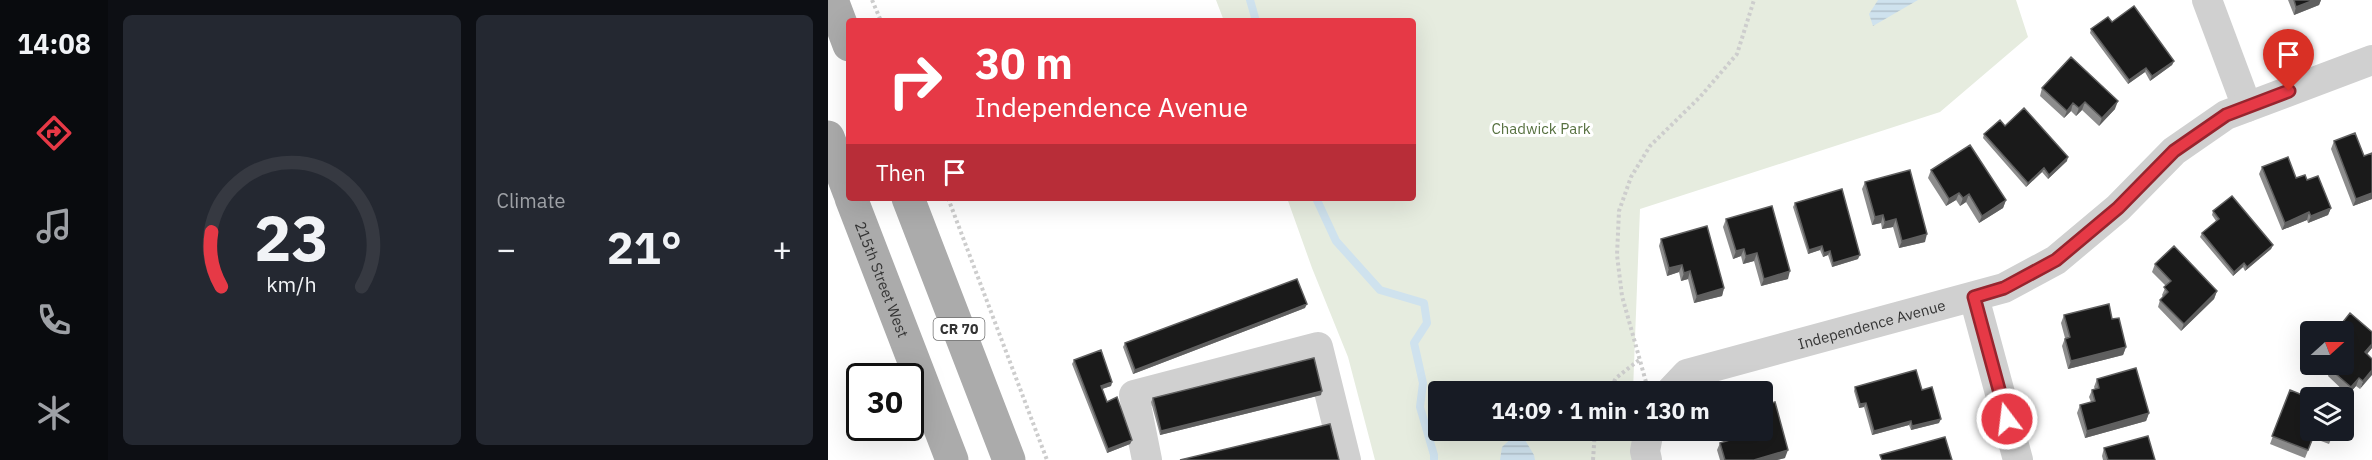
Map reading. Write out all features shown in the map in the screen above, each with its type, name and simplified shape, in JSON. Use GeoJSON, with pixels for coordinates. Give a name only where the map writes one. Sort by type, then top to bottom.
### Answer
{"type":"FeatureCollection","features":[{"type":"Feature","properties":{"kind":"main road"},"geometry":{"type":"LineString","coordinates":[[832,0],[846,37]]}},
{"type":"Feature","properties":{"kind":"main road"},"geometry":{"type":"LineString","coordinates":[[828,137],[846,184]]}},
{"type":"Feature","properties":{"kind":"main road","name":"215th Street West"},"geometry":{"type":"LineString","coordinates":[[852,201],[952,460]]}},
{"type":"Feature","properties":{"kind":"main road","name":"CR 70"},"geometry":{"type":"LineString","coordinates":[[909,201],[1009,460]]}},
{"type":"Feature","properties":{"kind":"street"},"geometry":{"type":"LineString","coordinates":[[2207,0],[2247,107]]}},
{"type":"Feature","properties":{"kind":"street","name":"Independence Avenue"},"geometry":{"type":"LineString","coordinates":[[1680,381],[1687,374],[2004,288],[2056,260],[2118,208],[2174,151],[2226,115],[2372,60]]}},
{"type":"Feature","properties":{"kind":"street"},"geometry":{"type":"LineString","coordinates":[[1974,297],[2018,460]]}},
{"type":"Feature","properties":{"kind":"street"},"geometry":{"type":"LineString","coordinates":[[1148,460],[1134,395],[1318,348],[1346,460]]}},
{"type":"Feature","properties":{"kind":"street"},"geometry":{"type":"LineString","coordinates":[[1647,441],[1645,451],[1647,460]]}},
{"type":"Feature","properties":{"kind":"path"},"geometry":{"type":"LineString","coordinates":[[872,0],[879,18]]}},
{"type":"Feature","properties":{"kind":"path"},"geometry":{"type":"LineString","coordinates":[[1645,381],[1622,296],[1617,255],[1619,211],[1631,177],[1650,146],[1700,97],[1737,54],[1754,0]]}},
{"type":"Feature","properties":{"kind":"path"},"geometry":{"type":"LineString","coordinates":[[949,201],[1047,460]]}},
{"type":"Feature","properties":{"kind":"path"},"geometry":{"type":"LineString","coordinates":[[1614,381],[1640,360]]}},
{"type":"Feature","properties":{"kind":"path"},"geometry":{"type":"LineString","coordinates":[[1593,460],[1594,441]]}},
{"type":"Feature","properties":{"kind":"green space","name":"Chadwick Park"},"geometry":{"type":"Polygon","coordinates":[[[1216,0],[2016,0],[2028,37],[1940,112],[1640,209],[1633,381],[1428,381],[1428,441],[1634,441],[1639,460],[1375,460],[1348,357],[1288,201],[1416,201],[1416,18],[1223,18],[1216,0]]]}},
{"type":"Feature","properties":{"kind":"water"},"geometry":{"type":"Polygon","coordinates":[[[1878,0],[1918,0],[1873,26],[1869,14],[1878,0]]]}},
{"type":"Feature","properties":{"kind":"water"},"geometry":{"type":"Polygon","coordinates":[[[1509,441],[1526,441],[1535,460],[1500,460],[1502,447],[1509,441]]]}},
{"type":"Feature","properties":{"kind":"building"},"geometry":{"type":"Polygon","coordinates":[[[2294,0],[2314,0],[2296,7],[2294,0]]]}},
{"type":"Feature","properties":{"kind":"building"},"geometry":{"type":"Polygon","coordinates":[[[2134,6],[2174,61],[2152,76],[2146,68],[2129,80],[2091,29],[2108,17],[2112,22],[2134,6]]]}},
{"type":"Feature","properties":{"kind":"building"},"geometry":{"type":"Polygon","coordinates":[[[2071,57],[2118,101],[2102,118],[2085,102],[2079,108],[2073,103],[2067,111],[2042,88],[2071,57]]]}},
{"type":"Feature","properties":{"kind":"building"},"geometry":{"type":"Polygon","coordinates":[[[2024,108],[2068,157],[2049,175],[2044,168],[2028,183],[1984,134],[2000,120],[2005,126],[2024,108]]]}},
{"type":"Feature","properties":{"kind":"building"},"geometry":{"type":"Polygon","coordinates":[[[2355,133],[2364,156],[2372,153],[2372,193],[2356,199],[2334,141],[2355,133]]]}},
{"type":"Feature","properties":{"kind":"building"},"geometry":{"type":"Polygon","coordinates":[[[1970,145],[2006,200],[1982,216],[1969,194],[1963,198],[1959,193],[1949,199],[1931,170],[1970,145]]]}},
{"type":"Feature","properties":{"kind":"building"},"geometry":{"type":"Polygon","coordinates":[[[2288,157],[2296,178],[2305,175],[2307,180],[2318,176],[2331,208],[2311,216],[2309,212],[2285,223],[2262,167],[2288,157]]]}},
{"type":"Feature","properties":{"kind":"building"},"geometry":{"type":"Polygon","coordinates":[[[1910,170],[1927,234],[1902,241],[1896,219],[1885,222],[1883,215],[1875,217],[1865,182],[1910,170]]]}},
{"type":"Feature","properties":{"kind":"building"},"geometry":{"type":"Polygon","coordinates":[[[1842,189],[1860,255],[1833,263],[1830,251],[1824,253],[1822,246],[1809,250],[1795,203],[1842,189]]]}},
{"type":"Feature","properties":{"kind":"building"},"geometry":{"type":"Polygon","coordinates":[[[2232,196],[2273,245],[2247,267],[2244,263],[2234,272],[2202,233],[2219,219],[2213,211],[2232,196]]]}},
{"type":"Feature","properties":{"kind":"building"},"geometry":{"type":"Polygon","coordinates":[[[1772,206],[1790,271],[1764,279],[1757,253],[1746,256],[1744,249],[1736,251],[1726,219],[1772,206]]]}},
{"type":"Feature","properties":{"kind":"building"},"geometry":{"type":"Polygon","coordinates":[[[1707,226],[1724,288],[1697,296],[1690,271],[1684,273],[1682,265],[1669,268],[1661,239],[1707,226]]]}},
{"type":"Feature","properties":{"kind":"building"},"geometry":{"type":"Polygon","coordinates":[[[2174,246],[2217,291],[2184,324],[2160,300],[2168,292],[2164,287],[2171,281],[2155,264],[2174,246]]]}},
{"type":"Feature","properties":{"kind":"building"},"geometry":{"type":"Polygon","coordinates":[[[1297,279],[1307,304],[1135,370],[1125,343],[1297,279]]]}},
{"type":"Feature","properties":{"kind":"building"},"geometry":{"type":"Polygon","coordinates":[[[2109,304],[2112,319],[2119,318],[2126,347],[2071,361],[2065,339],[2070,337],[2064,315],[2109,304]]]}},
{"type":"Feature","properties":{"kind":"building"},"geometry":{"type":"Polygon","coordinates":[[[2350,313],[2372,332],[2372,344],[2365,352],[2372,359],[2372,370],[2363,381],[2359,378],[2351,387],[2337,375],[2354,375],[2354,321],[2344,321],[2350,313]]]}},
{"type":"Feature","properties":{"kind":"building"},"geometry":{"type":"Polygon","coordinates":[[[1101,350],[1112,382],[1101,386],[1107,402],[1117,397],[1132,440],[1108,449],[1074,360],[1101,350]]]}},
{"type":"Feature","properties":{"kind":"building"},"geometry":{"type":"Polygon","coordinates":[[[1314,358],[1322,391],[1161,431],[1153,398],[1314,358]]]}},
{"type":"Feature","properties":{"kind":"building"},"geometry":{"type":"Polygon","coordinates":[[[2136,368],[2149,413],[2087,431],[2080,405],[2095,401],[2092,390],[2099,388],[2097,379],[2136,368]]]}},
{"type":"Feature","properties":{"kind":"building"},"geometry":{"type":"Polygon","coordinates":[[[1916,370],[1922,390],[1932,387],[1941,419],[1912,426],[1911,421],[1874,431],[1866,403],[1860,404],[1855,387],[1916,370]]]}},
{"type":"Feature","properties":{"kind":"building"},"geometry":{"type":"Polygon","coordinates":[[[2290,390],[2300,394],[2300,441],[2312,441],[2308,450],[2272,436],[2290,390]]]}},
{"type":"Feature","properties":{"kind":"building"},"geometry":{"type":"Polygon","coordinates":[[[1775,402],[1788,450],[1754,460],[1725,460],[1720,443],[1773,441],[1773,403],[1775,402]]]}},
{"type":"Feature","properties":{"kind":"building"},"geometry":{"type":"Polygon","coordinates":[[[1330,424],[1339,460],[1180,460],[1330,424]]]}},
{"type":"Feature","properties":{"kind":"building"},"geometry":{"type":"Polygon","coordinates":[[[2148,436],[2155,460],[2108,460],[2104,448],[2148,436]]]}},
{"type":"Feature","properties":{"kind":"building"},"geometry":{"type":"Polygon","coordinates":[[[1945,437],[1952,460],[1882,460],[1880,455],[1945,437]]]}},
{"type":"Feature","properties":{"kind":"waterway"},"geometry":{"type":"LineString","coordinates":[[1250,0],[1255,18]]}},
{"type":"Feature","properties":{"kind":"waterway"},"geometry":{"type":"LineString","coordinates":[[1317,201],[1336,241],[1380,290],[1424,303],[1427,323],[1414,343],[1423,383],[1420,407],[1434,460]]}},
{"type":"Feature","properties":{"kind":"route"},"geometry":{"type":"LineString","coordinates":[[2007,419],[1974,297],[2004,288],[2056,260],[2118,208],[2174,151],[2226,115],[2289,91]]}}]}
